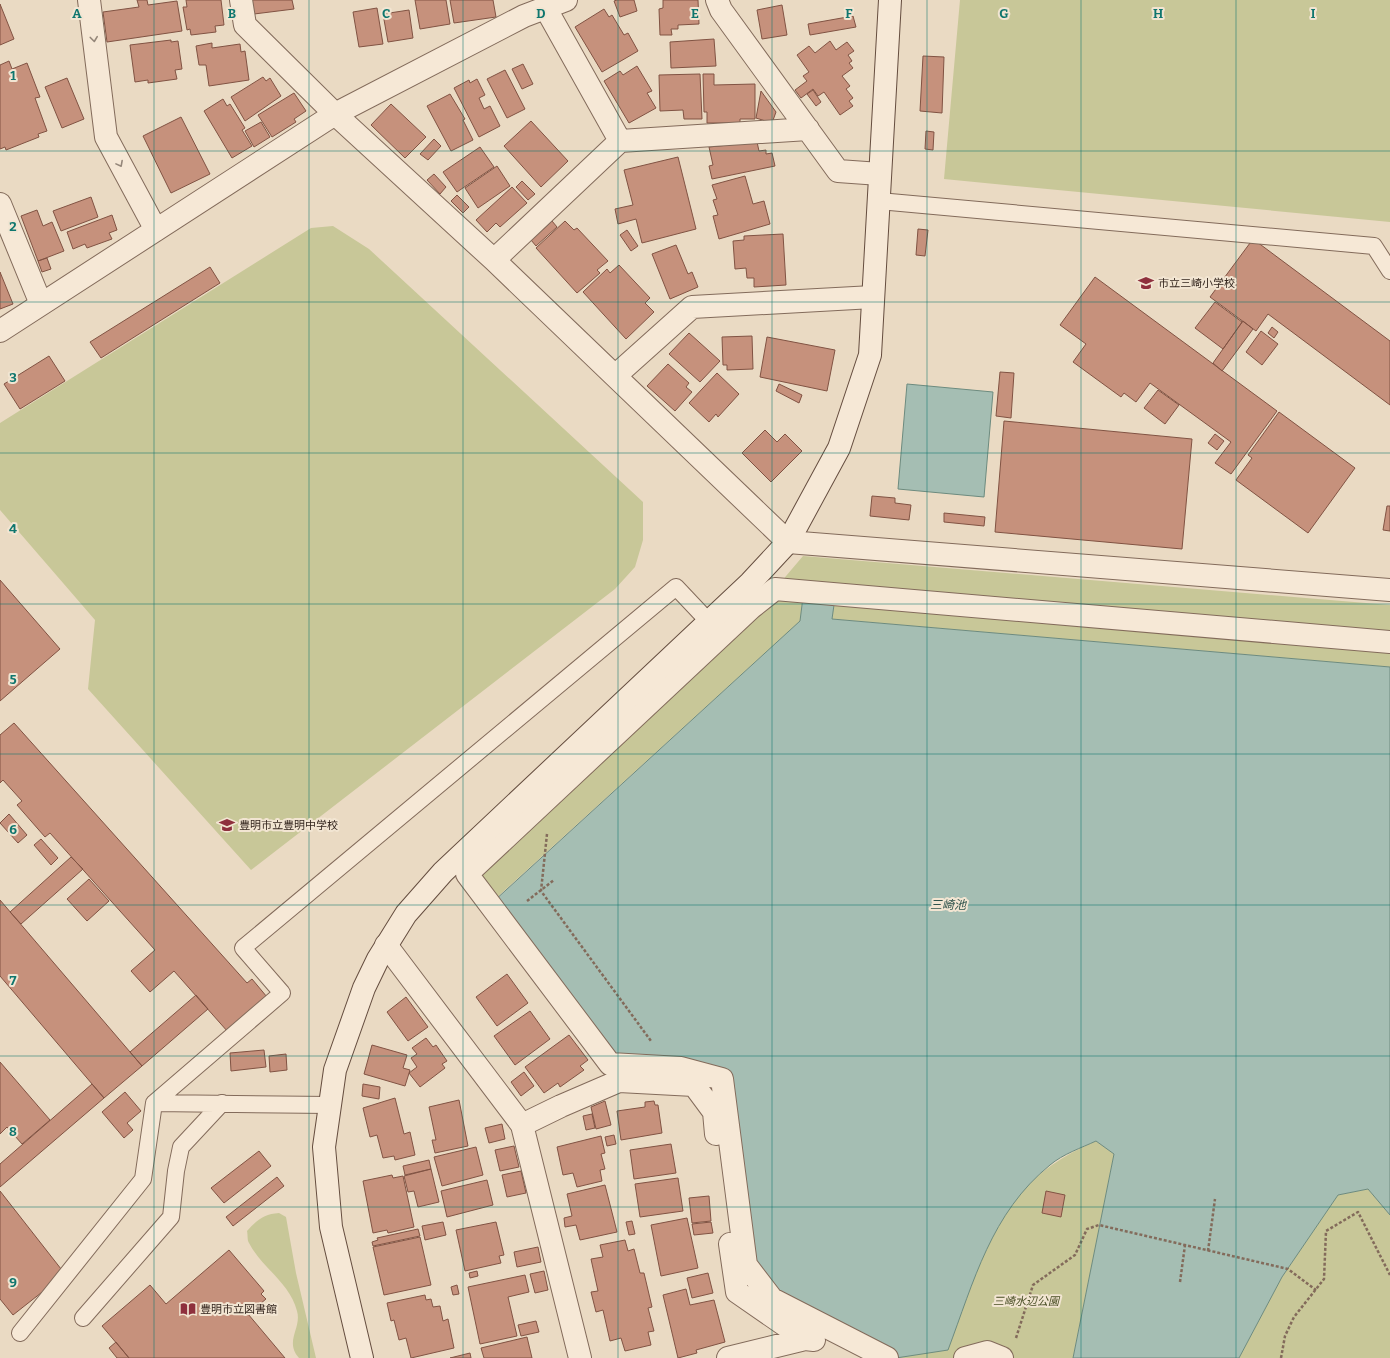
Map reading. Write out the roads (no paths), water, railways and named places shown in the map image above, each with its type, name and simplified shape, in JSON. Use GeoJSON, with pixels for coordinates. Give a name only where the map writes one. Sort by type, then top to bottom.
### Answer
{"type":"FeatureCollection","features":[{"type":"Feature","properties":{"kind":"street"},"geometry":{"type":"LineString","coordinates":[[89,0],[106,137],[156,230]]}},
{"type":"Feature","properties":{"kind":"street"},"geometry":{"type":"LineString","coordinates":[[241,0],[245,25],[335,114],[494,260],[788,542],[1390,590]]}},
{"type":"Feature","properties":{"kind":"street"},"geometry":{"type":"LineString","coordinates":[[0,331],[335,114],[524,16],[566,0]]}},
{"type":"Feature","properties":{"kind":"street"},"geometry":{"type":"LineString","coordinates":[[717,0],[721,10],[838,170],[880,174]]}},
{"type":"Feature","properties":{"kind":"street"},"geometry":{"type":"LineString","coordinates":[[362,1358],[331,1227],[324,1147],[335,1070],[364,988],[386,945],[406,914],[443,872],[750,583],[788,542],[839,448],[870,355],[890,0]]}},
{"type":"Feature","properties":{"kind":"street"},"geometry":{"type":"LineString","coordinates":[[545,7],[620,142]]}},
{"type":"Feature","properties":{"kind":"street"},"geometry":{"type":"LineString","coordinates":[[494,260],[620,142],[808,129]]}},
{"type":"Feature","properties":{"kind":"street"},"geometry":{"type":"LineString","coordinates":[[0,204],[41,304]]}},
{"type":"Feature","properties":{"kind":"street"},"geometry":{"type":"LineString","coordinates":[[615,376],[692,306],[873,297]]}},
{"type":"Feature","properties":{"kind":"street"},"geometry":{"type":"LineString","coordinates":[[887,1358],[772,1299],[746,1265],[722,1079],[681,1068],[610,1064],[467,874],[750,608],[775,589],[1390,642]]}},
{"type":"Feature","properties":{"kind":"street"},"geometry":{"type":"LineString","coordinates":[[386,945],[522,1125],[580,1358]]}},
{"type":"Feature","properties":{"kind":"street"},"geometry":{"type":"LineString","coordinates":[[522,1125],[619,1081],[694,1085],[714,1112],[720,1182],[737,1292],[805,1339]]}},
{"type":"Feature","properties":{"kind":"street"},"geometry":{"type":"LineString","coordinates":[[728,1358],[805,1339],[831,1343],[862,1358]]}},
{"type":"Feature","properties":{"kind":"street"},"geometry":{"type":"LineString","coordinates":[[965,1358],[987,1352],[1008,1351]]}},
{"type":"Feature","properties":{"kind":"lane"},"geometry":{"type":"LineString","coordinates":[[879,201],[1374,246],[1390,271]]}},
{"type":"Feature","properties":{"kind":"lane"},"geometry":{"type":"LineString","coordinates":[[20,1333],[143,1179],[154,1103],[282,993],[243,948],[676,587],[709,622]]}},
{"type":"Feature","properties":{"kind":"lane"},"geometry":{"type":"LineString","coordinates":[[154,1103],[330,1105]]}},
{"type":"Feature","properties":{"kind":"lane"},"geometry":{"type":"LineString","coordinates":[[82,1318],[171,1218],[176,1171],[181,1147],[222,1103]]}},
{"type":"Feature","properties":{"kind":"water"},"geometry":{"type":"Polygon","coordinates":[[[907,384],[993,392],[984,497],[898,489],[907,384]]]}},
{"type":"Feature","properties":{"kind":"water","name":"三崎池"},"geometry":{"type":"Polygon","coordinates":[[[803,597],[834,605],[832,619],[1390,667],[1390,1215],[1368,1189],[1338,1195],[1282,1277],[1239,1358],[1073,1358],[1114,1154],[1096,1141],[1055,1161],[1030,1184],[1013,1204],[999,1226],[976,1274],[948,1350],[896,1358],[776,1296],[751,1260],[728,1071],[615,1059],[494,901],[800,621],[803,597]]]}},
{"type":"Feature","properties":{"kind":"place","name":"市立三崎小学校"},"geometry":{"type":"Point","coordinates":[1146,283]}},
{"type":"Feature","properties":{"kind":"place","name":"豊明市立豊明中学校"},"geometry":{"type":"Point","coordinates":[227,825]}},
{"type":"Feature","properties":{"kind":"place","name":"豊明市立図書館"},"geometry":{"type":"Point","coordinates":[188,1309]}},
{"type":"Feature","properties":{"kind":"park label","name":"三崎水辺公園"},"geometry":{"type":"Point","coordinates":[1026,1301]}}]}
